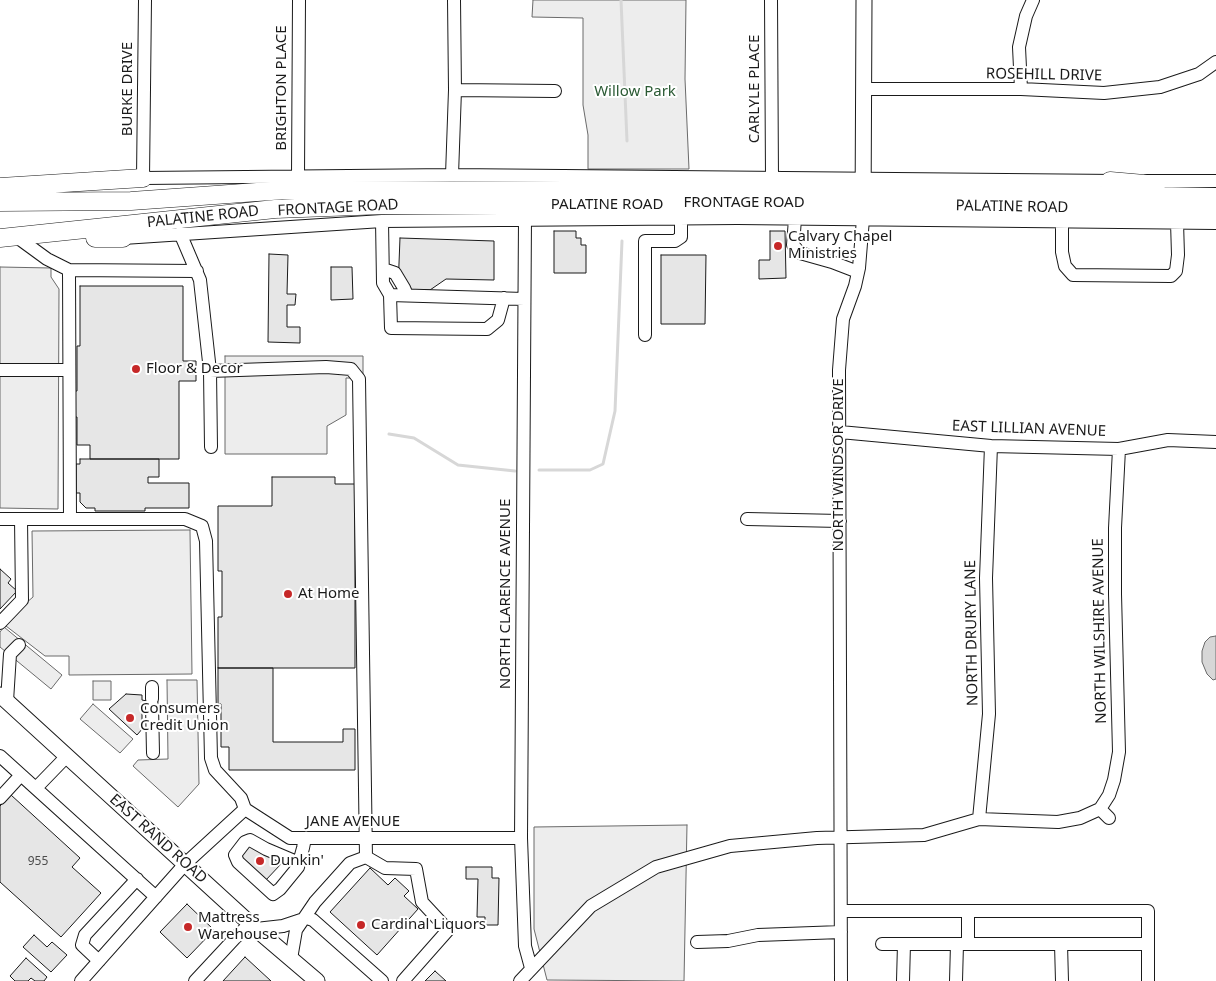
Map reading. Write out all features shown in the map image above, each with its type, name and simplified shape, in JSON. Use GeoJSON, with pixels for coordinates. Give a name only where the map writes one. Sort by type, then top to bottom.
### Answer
{"type":"FeatureCollection","features":[{"type":"Feature","properties":{"kind":"highway"},"geometry":{"type":"LineString","coordinates":[[0,186],[143,178]]}},
{"type":"Feature","properties":{"kind":"highway"},"geometry":{"type":"LineString","coordinates":[[1110,181],[1216,190]]}},
{"type":"Feature","properties":{"kind":"highway","name":"PALATINE ROAD"},"geometry":{"type":"LineString","coordinates":[[0,202],[131,201],[285,190],[863,199],[1216,209]]}},
{"type":"Feature","properties":{"kind":"highway","name":"PALATINE ROAD"},"geometry":{"type":"LineString","coordinates":[[0,239],[275,209],[384,205],[1216,197]]}},
{"type":"Feature","properties":{"kind":"highway"},"geometry":{"type":"LineString","coordinates":[[0,239],[123,238]]}},
{"type":"Feature","properties":{"kind":"main road","name":"NORTH WINDSOR DRIVE"},"geometry":{"type":"LineString","coordinates":[[863,199],[864,0]]}},
{"type":"Feature","properties":{"kind":"main road","name":"EAST RAND ROAD"},"geometry":{"type":"LineString","coordinates":[[3,698],[317,981]]}},
{"type":"Feature","properties":{"kind":"street","name":"BURKE DRIVE"},"geometry":{"type":"LineString","coordinates":[[143,178],[145,0]]}},
{"type":"Feature","properties":{"kind":"street","name":"BRIGHTON PLACE"},"geometry":{"type":"LineString","coordinates":[[298,176],[299,0]]}},
{"type":"Feature","properties":{"kind":"street"},"geometry":{"type":"LineString","coordinates":[[452,175],[455,90],[454,0]]}},
{"type":"Feature","properties":{"kind":"street","name":"CARLYLE PLACE"},"geometry":{"type":"LineString","coordinates":[[771,0],[772,178]]}},
{"type":"Feature","properties":{"kind":"street"},"geometry":{"type":"LineString","coordinates":[[1021,90],[1020,47],[1026,16],[1033,0]]}},
{"type":"Feature","properties":{"kind":"street","name":"ROSEHILL DRIVE"},"geometry":{"type":"LineString","coordinates":[[864,90],[1021,90],[1104,93],[1160,87],[1199,74],[1216,62]]}},
{"type":"Feature","properties":{"kind":"street"},"geometry":{"type":"LineString","coordinates":[[455,90],[555,90]]}},
{"type":"Feature","properties":{"kind":"street","name":"FRONTAGE ROAD"},"geometry":{"type":"LineString","coordinates":[[143,178],[452,175],[772,178],[863,199],[1062,221],[1216,223]]}},
{"type":"Feature","properties":{"kind":"street","name":"FRONTAGE ROAD"},"geometry":{"type":"LineString","coordinates":[[123,238],[382,221],[795,219],[863,199],[1110,181],[1216,181]]}},
{"type":"Feature","properties":{"kind":"street","name":"NORTH WINDSOR DRIVE"},"geometry":{"type":"LineString","coordinates":[[841,981],[839,370],[843,320],[858,272],[863,199]]}},
{"type":"Feature","properties":{"kind":"street","name":"NORTH CLARENCE AVENUE"},"geometry":{"type":"LineString","coordinates":[[525,219],[521,838],[525,946],[531,968]]}},
{"type":"Feature","properties":{"kind":"street"},"geometry":{"type":"LineString","coordinates":[[645,334],[645,241],[675,241],[681,238],[681,219]]}},
{"type":"Feature","properties":{"kind":"street"},"geometry":{"type":"LineString","coordinates":[[795,219],[793,246],[800,253],[858,272]]}},
{"type":"Feature","properties":{"kind":"street"},"geometry":{"type":"LineString","coordinates":[[382,221],[383,283],[390,295],[391,328],[487,329],[498,320],[504,298]]}},
{"type":"Feature","properties":{"kind":"street"},"geometry":{"type":"LineString","coordinates":[[1062,221],[1062,252],[1065,266],[1074,275],[1171,276],[1176,271],[1178,255],[1177,222]]}},
{"type":"Feature","properties":{"kind":"street"},"geometry":{"type":"LineString","coordinates":[[180,233],[200,280],[210,371],[211,447]]}},
{"type":"Feature","properties":{"kind":"street"},"geometry":{"type":"LineString","coordinates":[[21,240],[48,259],[69,270],[197,271]]}},
{"type":"Feature","properties":{"kind":"street"},"geometry":{"type":"LineString","coordinates":[[383,269],[395,273],[407,295]]}},
{"type":"Feature","properties":{"kind":"street"},"geometry":{"type":"LineString","coordinates":[[69,270],[70,519]]}},
{"type":"Feature","properties":{"kind":"street"},"geometry":{"type":"LineString","coordinates":[[390,295],[524,299]]}},
{"type":"Feature","properties":{"kind":"street"},"geometry":{"type":"LineString","coordinates":[[210,371],[326,367],[351,369],[359,379],[366,857]]}},
{"type":"Feature","properties":{"kind":"street"},"geometry":{"type":"LineString","coordinates":[[0,370],[69,370]]}},
{"type":"Feature","properties":{"kind":"street","name":"EAST LILLIAN AVENUE"},"geometry":{"type":"LineString","coordinates":[[840,432],[991,446],[1118,449],[1168,440],[1216,442]]}},
{"type":"Feature","properties":{"kind":"street","name":"NORTH DRURY LANE"},"geometry":{"type":"LineString","coordinates":[[979,819],[989,714],[986,578],[991,446]]}},
{"type":"Feature","properties":{"kind":"street","name":"NORTH WILSHIRE AVENUE"},"geometry":{"type":"LineString","coordinates":[[979,819],[1058,822],[1104,814],[1114,780],[1118,752],[1115,528],[1118,449]]}},
{"type":"Feature","properties":{"kind":"street"},"geometry":{"type":"LineString","coordinates":[[0,519],[185,518],[202,526],[206,542],[211,758],[215,770],[241,798],[245,808],[185,864],[82,981]]}},
{"type":"Feature","properties":{"kind":"street"},"geometry":{"type":"LineString","coordinates":[[0,624],[22,600],[21,519]]}},
{"type":"Feature","properties":{"kind":"street"},"geometry":{"type":"LineString","coordinates":[[747,520],[840,521]]}},
{"type":"Feature","properties":{"kind":"street"},"geometry":{"type":"LineString","coordinates":[[3,698],[5,655],[19,644]]}},
{"type":"Feature","properties":{"kind":"street"},"geometry":{"type":"LineString","coordinates":[[152,697],[153,753]]}},
{"type":"Feature","properties":{"kind":"street"},"geometry":{"type":"LineString","coordinates":[[0,756],[156,897]]}},
{"type":"Feature","properties":{"kind":"street"},"geometry":{"type":"LineString","coordinates":[[36,788],[67,756]]}},
{"type":"Feature","properties":{"kind":"street"},"geometry":{"type":"LineString","coordinates":[[0,798],[21,775]]}},
{"type":"Feature","properties":{"kind":"street","name":"JANE AVENUE"},"geometry":{"type":"LineString","coordinates":[[245,808],[290,838],[521,838]]}},
{"type":"Feature","properties":{"kind":"street"},"geometry":{"type":"LineString","coordinates":[[520,981],[591,906],[656,867],[730,846],[817,838],[924,835],[979,819]]}},
{"type":"Feature","properties":{"kind":"street"},"geometry":{"type":"LineString","coordinates":[[299,863],[250,840],[245,842],[235,855],[238,862],[273,894],[280,889],[298,866],[299,863],[305,838]]}},
{"type":"Feature","properties":{"kind":"street"},"geometry":{"type":"LineString","coordinates":[[291,959],[296,930],[303,918],[350,863],[366,857]]}},
{"type":"Feature","properties":{"kind":"street"},"geometry":{"type":"LineString","coordinates":[[366,857],[385,868],[416,869],[422,902],[448,930],[403,981]]}},
{"type":"Feature","properties":{"kind":"street"},"geometry":{"type":"LineString","coordinates":[[99,961],[82,945],[85,935],[137,880]]}},
{"type":"Feature","properties":{"kind":"street"},"geometry":{"type":"LineString","coordinates":[[841,912],[1148,912],[1148,981]]}},
{"type":"Feature","properties":{"kind":"street"},"geometry":{"type":"LineString","coordinates":[[956,981],[968,912]]}},
{"type":"Feature","properties":{"kind":"street"},"geometry":{"type":"LineString","coordinates":[[195,981],[235,938],[254,926],[283,926],[306,918],[313,920],[382,981]]}},
{"type":"Feature","properties":{"kind":"street"},"geometry":{"type":"LineString","coordinates":[[697,942],[728,941],[758,935],[841,932]]}},
{"type":"Feature","properties":{"kind":"street"},"geometry":{"type":"LineString","coordinates":[[882,944],[1148,944]]}},
{"type":"Feature","properties":{"kind":"street"},"geometry":{"type":"LineString","coordinates":[[903,981],[904,944]]}},
{"type":"Feature","properties":{"kind":"street"},"geometry":{"type":"LineString","coordinates":[[1062,944],[1062,981]]}},
{"type":"Feature","properties":{"kind":"shaded area","name":"Willow Park"},"geometry":{"type":"Polygon","coordinates":[[[533,0],[686,0],[685,79],[689,169],[588,169],[588,135],[583,105],[583,18],[532,17],[533,0]]]}},
{"type":"Feature","properties":{"kind":"shaded area"},"geometry":{"type":"Polygon","coordinates":[[[0,267],[51,268],[51,277],[59,289],[58,509],[0,508],[0,267]]]}},
{"type":"Feature","properties":{"kind":"shaded area"},"geometry":{"type":"Polygon","coordinates":[[[225,356],[363,356],[363,378],[346,378],[346,415],[327,426],[327,454],[225,454],[225,356]]]}},
{"type":"Feature","properties":{"kind":"shaded area"},"geometry":{"type":"Polygon","coordinates":[[[190,530],[192,674],[69,675],[69,656],[45,656],[6,626],[19,609],[33,597],[32,531],[190,530]]]}},
{"type":"Feature","properties":{"kind":"shaded area"},"geometry":{"type":"Polygon","coordinates":[[[4,627],[62,675],[51,689],[0,647],[0,632],[4,627]]]}},
{"type":"Feature","properties":{"kind":"shaded area"},"geometry":{"type":"Polygon","coordinates":[[[1216,636],[1216,679],[1213,680],[1207,674],[1202,662],[1202,651],[1205,642],[1210,637],[1216,636]]]}},
{"type":"Feature","properties":{"kind":"shaded area"},"geometry":{"type":"Polygon","coordinates":[[[167,680],[197,680],[199,784],[178,807],[133,766],[138,760],[168,759],[167,680]]]}},
{"type":"Feature","properties":{"kind":"shaded area"},"geometry":{"type":"Polygon","coordinates":[[[93,681],[111,681],[111,700],[93,700],[93,681]]]}},
{"type":"Feature","properties":{"kind":"shaded area"},"geometry":{"type":"Polygon","coordinates":[[[93,704],[133,739],[120,753],[80,719],[93,704]]]}},
{"type":"Feature","properties":{"kind":"shaded area"},"geometry":{"type":"Polygon","coordinates":[[[687,825],[684,981],[547,980],[534,929],[534,827],[687,825]]]}},
{"type":"Feature","properties":{"kind":"building"},"geometry":{"type":"Polygon","coordinates":[[[554,231],[576,231],[576,238],[581,238],[581,245],[586,245],[586,273],[554,273],[554,231]]]}},
{"type":"Feature","properties":{"kind":"building","name":"Calvary Chapel Ministries"},"geometry":{"type":"Polygon","coordinates":[[[770,231],[785,231],[786,278],[759,279],[759,260],[770,260],[770,231]]]}},
{"type":"Feature","properties":{"kind":"building"},"geometry":{"type":"Polygon","coordinates":[[[400,238],[494,241],[494,280],[446,279],[430,290],[398,289],[400,238]]]}},
{"type":"Feature","properties":{"kind":"building"},"geometry":{"type":"Polygon","coordinates":[[[269,254],[288,255],[287,294],[296,294],[295,305],[287,305],[287,327],[300,327],[300,343],[268,342],[269,254]]]}},
{"type":"Feature","properties":{"kind":"building"},"geometry":{"type":"Polygon","coordinates":[[[661,255],[706,255],[705,324],[661,324],[661,255]]]}},
{"type":"Feature","properties":{"kind":"building"},"geometry":{"type":"Polygon","coordinates":[[[331,267],[352,267],[353,299],[331,300],[331,267]]]}},
{"type":"Feature","properties":{"kind":"building","name":"Floor & Decor"},"geometry":{"type":"Polygon","coordinates":[[[80,286],[183,286],[183,361],[196,361],[196,381],[179,381],[179,459],[90,459],[90,445],[77,445],[77,417],[74,417],[74,391],[77,391],[77,346],[80,346],[80,286]]]}},
{"type":"Feature","properties":{"kind":"building"},"geometry":{"type":"Polygon","coordinates":[[[80,459],[159,459],[159,477],[148,477],[148,483],[189,483],[189,508],[145,508],[145,511],[95,511],[95,508],[86,508],[80,502],[80,493],[76,493],[76,464],[80,464],[80,459]]]}},
{"type":"Feature","properties":{"kind":"building","name":"At Home"},"geometry":{"type":"Polygon","coordinates":[[[272,477],[335,477],[335,484],[355,484],[355,668],[218,668],[218,617],[222,617],[222,571],[218,571],[218,506],[272,506],[272,477]]]}},
{"type":"Feature","properties":{"kind":"building"},"geometry":{"type":"Polygon","coordinates":[[[0,569],[11,579],[8,583],[17,591],[0,609],[0,569]]]}},
{"type":"Feature","properties":{"kind":"building"},"geometry":{"type":"Polygon","coordinates":[[[218,668],[273,668],[273,742],[343,742],[343,729],[355,729],[355,770],[229,770],[229,747],[221,747],[221,704],[218,704],[218,668]]]}},
{"type":"Feature","properties":{"kind":"building","name":"Consumers Credit Union"},"geometry":{"type":"Polygon","coordinates":[[[126,694],[142,695],[142,700],[156,703],[156,705],[142,705],[143,728],[137,735],[109,709],[126,694]]]}},
{"type":"Feature","properties":{"kind":"building"},"geometry":{"type":"Polygon","coordinates":[[[11,795],[80,858],[72,867],[101,893],[61,937],[0,882],[0,806],[11,795]]]}},
{"type":"Feature","properties":{"kind":"building","name":"Dunkin'"},"geometry":{"type":"Polygon","coordinates":[[[249,846],[281,864],[265,881],[239,857],[249,846]]]}},
{"type":"Feature","properties":{"kind":"building"},"geometry":{"type":"Polygon","coordinates":[[[466,867],[492,867],[492,878],[499,878],[498,925],[485,925],[485,917],[477,917],[478,879],[466,879],[466,867]]]}},
{"type":"Feature","properties":{"kind":"building"},"geometry":{"type":"Polygon","coordinates":[[[370,868],[388,885],[395,878],[409,891],[404,896],[418,909],[377,955],[330,912],[370,868]]]}},
{"type":"Feature","properties":{"kind":"building"},"geometry":{"type":"Polygon","coordinates":[[[187,904],[214,930],[187,958],[160,932],[187,904]]]}},
{"type":"Feature","properties":{"kind":"building"},"geometry":{"type":"Polygon","coordinates":[[[34,935],[47,947],[52,942],[67,955],[51,972],[23,947],[34,935]]]}},
{"type":"Feature","properties":{"kind":"building"},"geometry":{"type":"Polygon","coordinates":[[[245,957],[271,981],[223,981],[245,957]]]}},
{"type":"Feature","properties":{"kind":"building"},"geometry":{"type":"Polygon","coordinates":[[[26,958],[47,977],[44,981],[35,981],[31,978],[28,981],[15,981],[10,976],[26,958]]]}},
{"type":"Feature","properties":{"kind":"building"},"geometry":{"type":"Polygon","coordinates":[[[435,971],[446,981],[425,981],[435,971]]]}},
{"type":"Feature","properties":{"kind":"waterway"},"geometry":{"type":"LineString","coordinates":[[621,0],[627,141]]}},
{"type":"Feature","properties":{"kind":"waterway"},"geometry":{"type":"LineString","coordinates":[[539,470],[590,470],[603,464],[615,411],[622,241]]}},
{"type":"Feature","properties":{"kind":"waterway"},"geometry":{"type":"LineString","coordinates":[[389,434],[414,438],[458,465],[515,471]]}},
{"type":"Feature","properties":{"kind":"place","name":"Calvary Chapel Ministries"},"geometry":{"type":"Point","coordinates":[778,246]}},
{"type":"Feature","properties":{"kind":"place","name":"Floor & Decor"},"geometry":{"type":"Point","coordinates":[136,369]}},
{"type":"Feature","properties":{"kind":"place","name":"At Home"},"geometry":{"type":"Point","coordinates":[288,594]}},
{"type":"Feature","properties":{"kind":"place","name":"Consumers Credit Union"},"geometry":{"type":"Point","coordinates":[130,718]}},
{"type":"Feature","properties":{"kind":"place","name":"Dunkin'"},"geometry":{"type":"Point","coordinates":[260,861]}},
{"type":"Feature","properties":{"kind":"place","name":"Cardinal Liquors"},"geometry":{"type":"Point","coordinates":[361,925]}},
{"type":"Feature","properties":{"kind":"place","name":"Mattress Warehouse"},"geometry":{"type":"Point","coordinates":[188,927]}}]}
